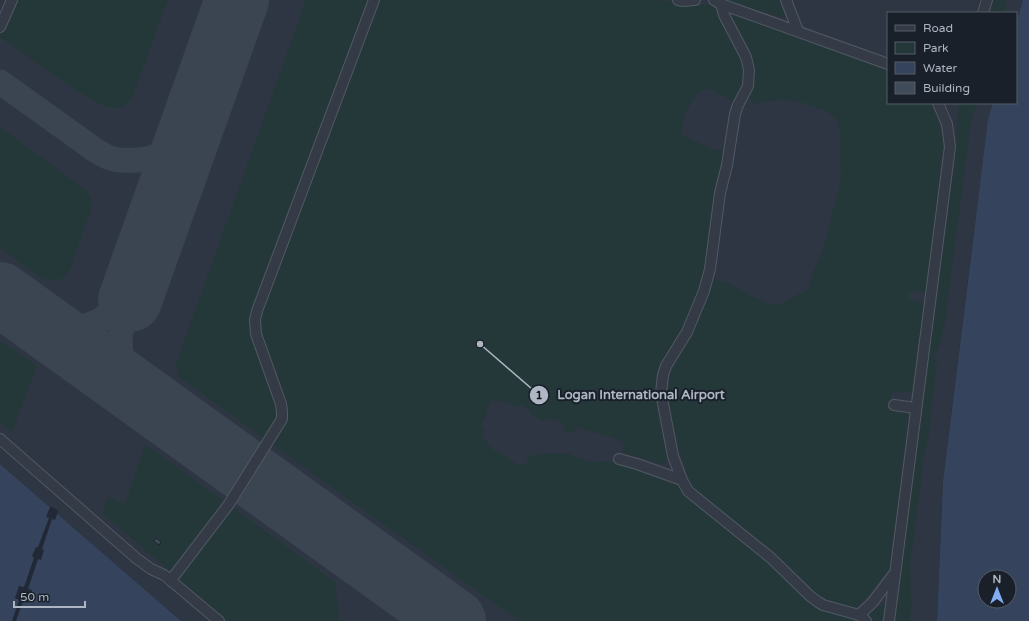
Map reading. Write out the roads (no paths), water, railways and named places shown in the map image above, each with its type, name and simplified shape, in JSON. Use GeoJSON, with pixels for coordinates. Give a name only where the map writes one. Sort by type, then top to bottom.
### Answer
{"type":"FeatureCollection","features":[{"type":"Feature","properties":{"kind":"lane"},"geometry":{"type":"LineString","coordinates":[[0,27],[12,0]]}},
{"type":"Feature","properties":{"kind":"lane"},"geometry":{"type":"LineString","coordinates":[[171,580],[229,504],[282,419],[281,404],[256,334],[255,320],[257,311],[374,0]]}},
{"type":"Feature","properties":{"kind":"lane"},"geometry":{"type":"LineString","coordinates":[[678,0],[695,0]]}},
{"type":"Feature","properties":{"kind":"lane"},"geometry":{"type":"LineString","coordinates":[[786,0],[798,31]]}},
{"type":"Feature","properties":{"kind":"lane"},"geometry":{"type":"LineString","coordinates":[[983,12],[987,0]]}},
{"type":"Feature","properties":{"kind":"lane"},"geometry":{"type":"LineString","coordinates":[[717,2],[887,64]]}},
{"type":"Feature","properties":{"kind":"lane"},"geometry":{"type":"LineString","coordinates":[[717,2],[746,57],[749,70],[748,86],[735,114],[727,165],[720,193],[710,269],[704,290],[687,332],[666,366],[663,375],[662,393],[673,456],[688,491],[771,558],[810,596],[823,606],[862,618],[895,572]]}},
{"type":"Feature","properties":{"kind":"lane"},"geometry":{"type":"LineString","coordinates":[[889,621],[950,147],[948,124],[938,104]]}},
{"type":"Feature","properties":{"kind":"lane"},"geometry":{"type":"LineString","coordinates":[[894,405],[916,408]]}},
{"type":"Feature","properties":{"kind":"lane"},"geometry":{"type":"LineString","coordinates":[[0,439],[136,558],[151,569],[171,580],[219,621]]}},
{"type":"Feature","properties":{"kind":"lane"},"geometry":{"type":"LineString","coordinates":[[619,459],[638,464],[682,480]]}},
{"type":"Feature","properties":{"kind":"water"},"geometry":{"type":"Polygon","coordinates":[[[1023,0],[1029,0],[1029,621],[937,621],[943,481],[988,120],[993,104],[1017,104],[1017,20],[1023,0]]]}},
{"type":"Feature","properties":{"kind":"water"},"geometry":{"type":"Polygon","coordinates":[[[0,464],[181,621],[0,621],[0,464]]]}},
{"type":"Feature","properties":{"kind":"place","name":"Logan International Airport"},"geometry":{"type":"Point","coordinates":[480,344]}}]}
